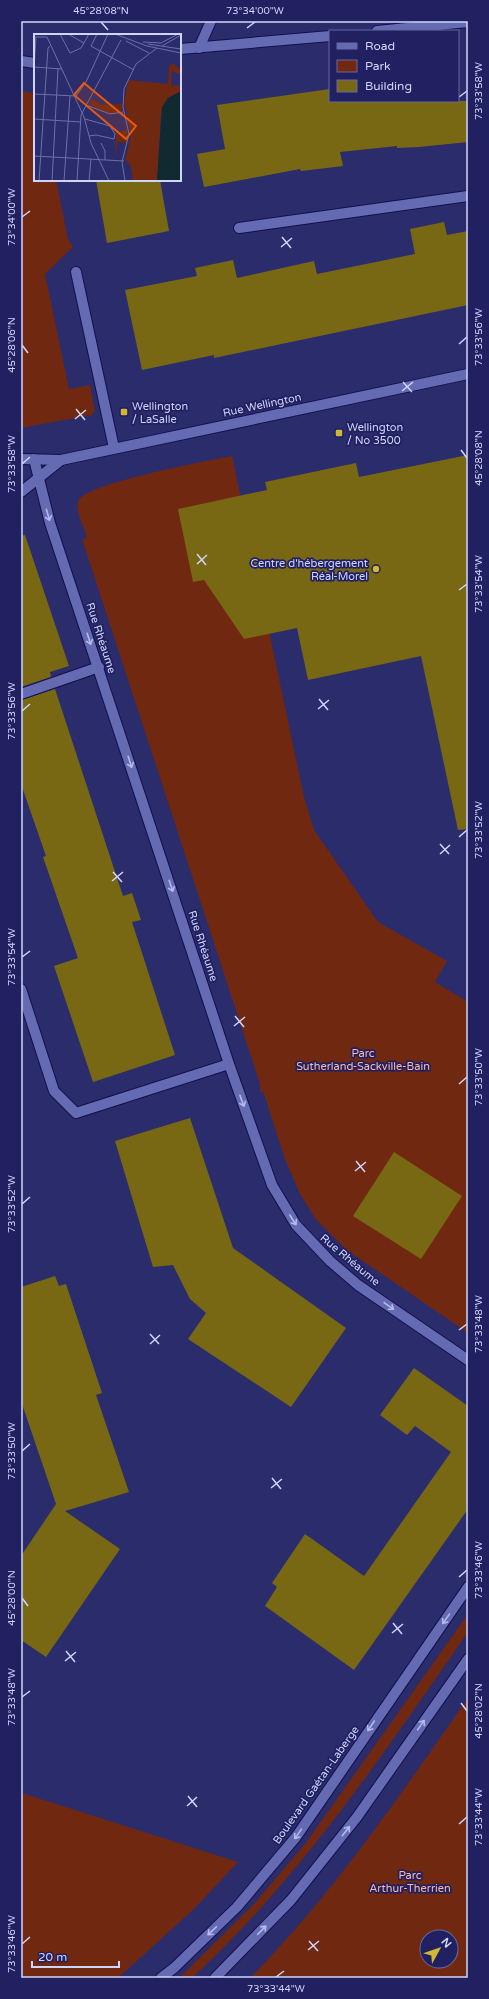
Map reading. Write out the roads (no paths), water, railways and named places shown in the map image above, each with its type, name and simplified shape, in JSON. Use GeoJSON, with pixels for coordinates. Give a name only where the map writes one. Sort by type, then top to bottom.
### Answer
{"type":"FeatureCollection","features":[{"type":"Feature","properties":{"kind":"main road"},"geometry":{"type":"LineString","coordinates":[[199,48],[211,21]]}},
{"type":"Feature","properties":{"kind":"main road"},"geometry":{"type":"LineString","coordinates":[[387,30],[468,22]]}},
{"type":"Feature","properties":{"kind":"main road"},"geometry":{"type":"LineString","coordinates":[[181,49],[329,36]]}},
{"type":"Feature","properties":{"kind":"main road"},"geometry":{"type":"LineString","coordinates":[[21,61],[34,63]]}},
{"type":"Feature","properties":{"kind":"main road"},"geometry":{"type":"LineString","coordinates":[[240,228],[468,196]]}},
{"type":"Feature","properties":{"kind":"main road"},"geometry":{"type":"LineString","coordinates":[[76,272],[114,448]]}},
{"type":"Feature","properties":{"kind":"main road","name":"Rue Wellington"},"geometry":{"type":"LineString","coordinates":[[21,459],[61,460],[468,374]]}},
{"type":"Feature","properties":{"kind":"main road","name":"Rue Rhéaume"},"geometry":{"type":"LineString","coordinates":[[34,459],[50,523],[229,1064],[272,1185],[296,1225],[330,1261],[358,1285],[468,1360]]}},
{"type":"Feature","properties":{"kind":"main road","name":"Rue Wellington"},"geometry":{"type":"LineString","coordinates":[[21,492],[61,460]]}},
{"type":"Feature","properties":{"kind":"main road"},"geometry":{"type":"LineString","coordinates":[[21,694],[98,668]]}},
{"type":"Feature","properties":{"kind":"main road"},"geometry":{"type":"LineString","coordinates":[[21,989],[54,1091],[76,1113],[229,1064]]}},
{"type":"Feature","properties":{"kind":"main road","name":"Boulevard Gaétan-Laberge"},"geometry":{"type":"LineString","coordinates":[[161,1978],[174,1968],[237,1907],[296,1837],[468,1587]]}},
{"type":"Feature","properties":{"kind":"main road"},"geometry":{"type":"LineString","coordinates":[[215,1978],[291,1900],[357,1817],[468,1659]]}},
{"type":"Feature","properties":{"kind":"place","name":"Wellington / LaSalle"},"geometry":{"type":"Point","coordinates":[124,412]}},
{"type":"Feature","properties":{"kind":"place","name":"Wellington / No 3500"},"geometry":{"type":"Point","coordinates":[339,433]}},
{"type":"Feature","properties":{"kind":"place","name":"Centre d'hébergement Réal-Morel"},"geometry":{"type":"Point","coordinates":[376,569]}},
{"type":"Feature","properties":{"kind":"park label","name":"Parc Sutherland-Sackville-Bain"},"geometry":{"type":"Point","coordinates":[363,1059]}},
{"type":"Feature","properties":{"kind":"park label","name":"Parc Arthur-Therrien"},"geometry":{"type":"Point","coordinates":[410,1881]}}]}
